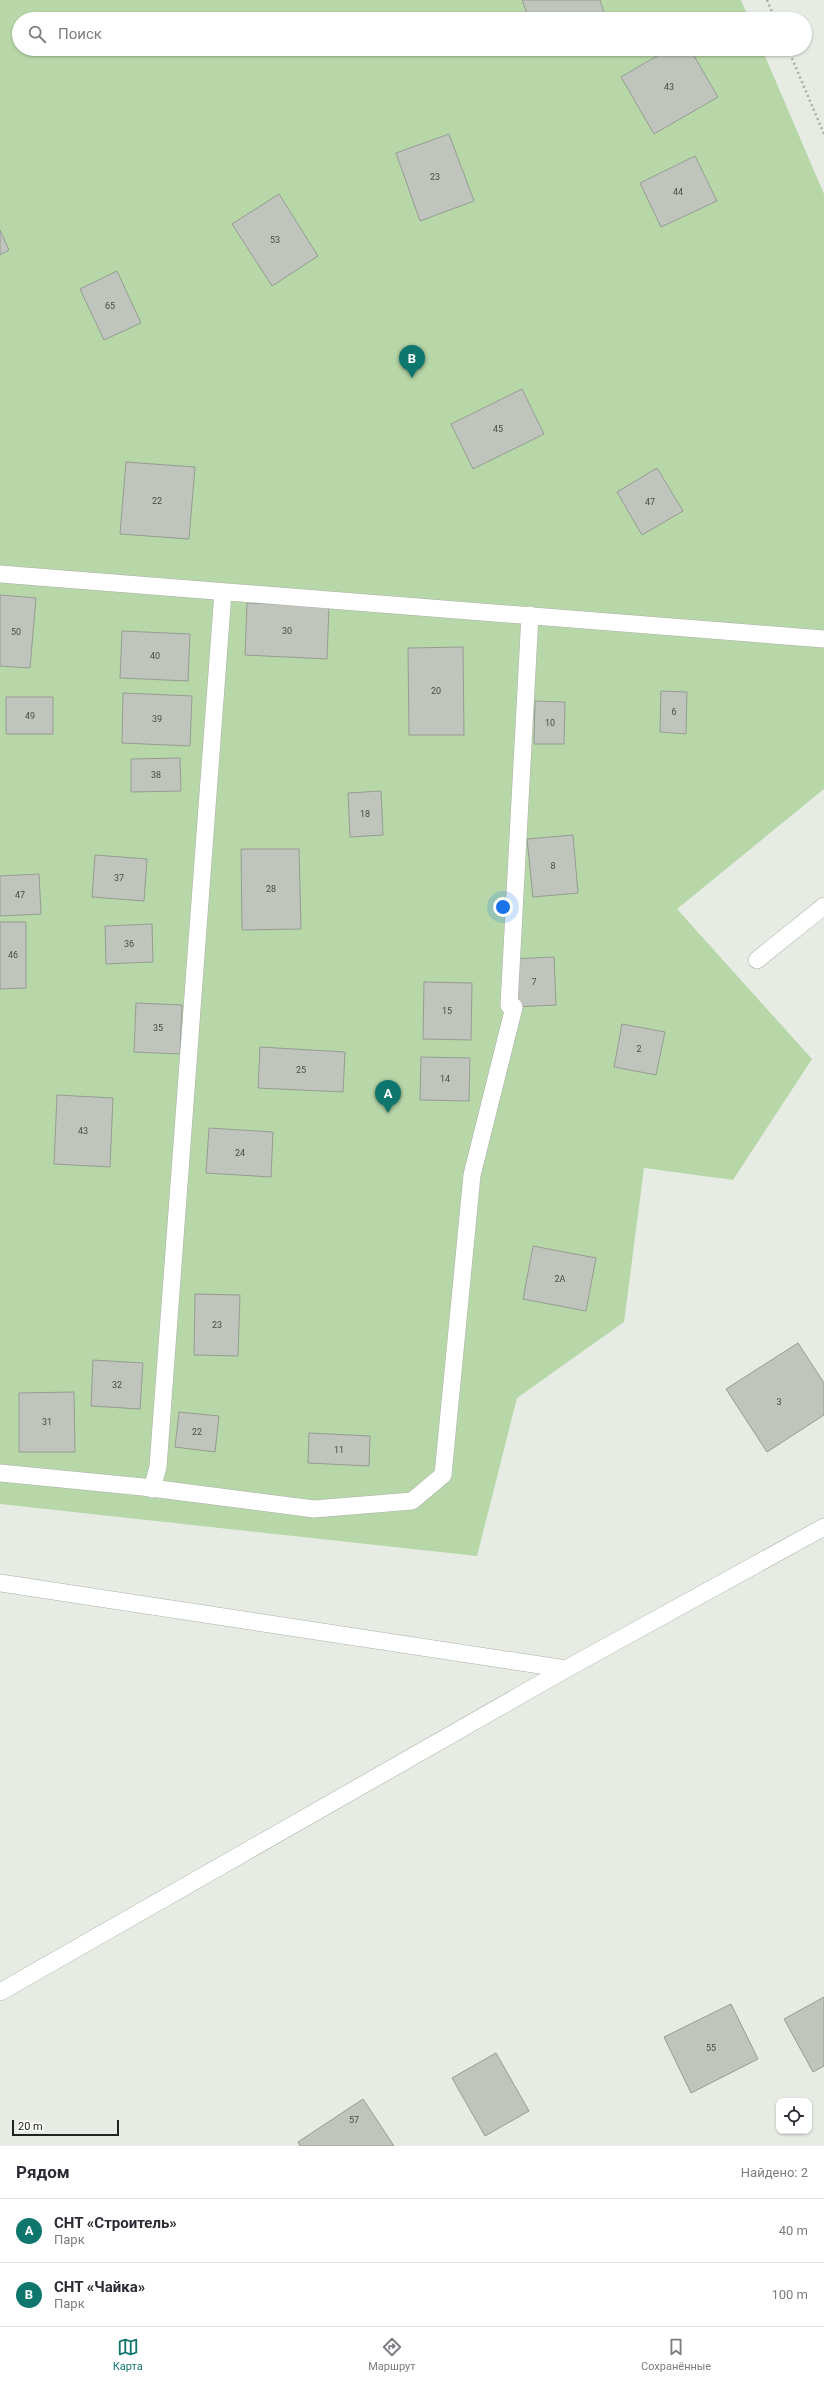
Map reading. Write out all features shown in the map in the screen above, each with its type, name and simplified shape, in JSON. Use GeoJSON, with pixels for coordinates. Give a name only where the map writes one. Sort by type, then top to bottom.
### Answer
{"type":"FeatureCollection","features":[{"type":"Feature","properties":{"kind":"lane"},"geometry":{"type":"LineString","coordinates":[[0,574],[824,639]]}},
{"type":"Feature","properties":{"kind":"lane"},"geometry":{"type":"LineString","coordinates":[[152,1489],[158,1467],[223,592]]}},
{"type":"Feature","properties":{"kind":"lane"},"geometry":{"type":"LineString","coordinates":[[0,1473],[152,1489],[314,1509],[412,1501],[443,1476],[472,1175],[514,1007],[508,1005],[530,615]]}},
{"type":"Feature","properties":{"kind":"lane"},"geometry":{"type":"LineString","coordinates":[[757,960],[824,906]]}},
{"type":"Feature","properties":{"kind":"lane"},"geometry":{"type":"LineString","coordinates":[[0,1992],[566,1668],[824,1527]]}},
{"type":"Feature","properties":{"kind":"lane"},"geometry":{"type":"LineString","coordinates":[[0,1583],[566,1668]]}},
{"type":"Feature","properties":{"kind":"path"},"geometry":{"type":"LineString","coordinates":[[767,0],[772,12]]}},
{"type":"Feature","properties":{"kind":"path"},"geometry":{"type":"LineString","coordinates":[[791,56],[824,134]]}},
{"type":"Feature","properties":{"kind":"green space"},"geometry":{"type":"Polygon","coordinates":[[[0,0],[741,0],[746,12],[12,12],[12,56],[765,56],[824,194],[824,789],[677,909],[812,1059],[733,1180],[644,1168],[624,1322],[517,1398],[477,1556],[0,1504],[0,0]]]}},
{"type":"Feature","properties":{"kind":"building"},"geometry":{"type":"Polygon","coordinates":[[[522,0],[600,0],[604,12],[526,12],[522,0]]]}},
{"type":"Feature","properties":{"kind":"building"},"geometry":{"type":"Polygon","coordinates":[[[657,56],[694,56],[718,97],[654,134],[621,77],[657,56]]]}},
{"type":"Feature","properties":{"kind":"building"},"geometry":{"type":"Polygon","coordinates":[[[449,134],[474,201],[420,221],[396,153],[449,134]]]}},
{"type":"Feature","properties":{"kind":"building"},"geometry":{"type":"Polygon","coordinates":[[[695,156],[717,201],[661,227],[640,183],[695,156]]]}},
{"type":"Feature","properties":{"kind":"building"},"geometry":{"type":"Polygon","coordinates":[[[279,194],[318,256],[272,286],[232,224],[279,194]]]}},
{"type":"Feature","properties":{"kind":"building"},"geometry":{"type":"Polygon","coordinates":[[[0,230],[9,250],[0,255],[0,230]]]}},
{"type":"Feature","properties":{"kind":"building"},"geometry":{"type":"Polygon","coordinates":[[[117,271],[141,323],[104,340],[80,289],[117,271]]]}},
{"type":"Feature","properties":{"kind":"building"},"geometry":{"type":"Polygon","coordinates":[[[522,389],[544,434],[473,469],[451,424],[522,389]]]}},
{"type":"Feature","properties":{"kind":"building"},"geometry":{"type":"Polygon","coordinates":[[[126,462],[195,467],[189,539],[120,534],[126,462]]]}},
{"type":"Feature","properties":{"kind":"building"},"geometry":{"type":"Polygon","coordinates":[[[657,468],[683,511],[642,535],[617,492],[657,468]]]}},
{"type":"Feature","properties":{"kind":"building"},"geometry":{"type":"Polygon","coordinates":[[[0,595],[36,598],[30,668],[0,666],[0,595]]]}},
{"type":"Feature","properties":{"kind":"building"},"geometry":{"type":"Polygon","coordinates":[[[247,603],[329,606],[327,659],[245,655],[247,603]]]}},
{"type":"Feature","properties":{"kind":"building"},"geometry":{"type":"Polygon","coordinates":[[[122,631],[190,634],[188,681],[120,678],[122,631]]]}},
{"type":"Feature","properties":{"kind":"building"},"geometry":{"type":"Polygon","coordinates":[[[463,647],[464,735],[409,735],[408,648],[463,647]]]}},
{"type":"Feature","properties":{"kind":"building"},"geometry":{"type":"Polygon","coordinates":[[[661,691],[687,692],[686,734],[660,732],[661,691]]]}},
{"type":"Feature","properties":{"kind":"building"},"geometry":{"type":"Polygon","coordinates":[[[123,693],[192,696],[190,746],[122,743],[123,693]]]}},
{"type":"Feature","properties":{"kind":"building"},"geometry":{"type":"Polygon","coordinates":[[[6,697],[53,697],[53,734],[6,734],[6,697]]]}},
{"type":"Feature","properties":{"kind":"building"},"geometry":{"type":"Polygon","coordinates":[[[535,701],[565,702],[564,744],[534,744],[535,701]]]}},
{"type":"Feature","properties":{"kind":"building"},"geometry":{"type":"Polygon","coordinates":[[[180,758],[181,791],[131,792],[131,759],[180,758]]]}},
{"type":"Feature","properties":{"kind":"building"},"geometry":{"type":"Polygon","coordinates":[[[381,791],[383,835],[350,837],[348,793],[381,791]]]}},
{"type":"Feature","properties":{"kind":"building"},"geometry":{"type":"Polygon","coordinates":[[[573,835],[578,893],[533,897],[527,839],[573,835]]]}},
{"type":"Feature","properties":{"kind":"building"},"geometry":{"type":"Polygon","coordinates":[[[241,849],[299,849],[301,929],[242,930],[241,849]]]}},
{"type":"Feature","properties":{"kind":"building"},"geometry":{"type":"Polygon","coordinates":[[[95,855],[147,859],[144,901],[92,897],[95,855]]]}},
{"type":"Feature","properties":{"kind":"building"},"geometry":{"type":"Polygon","coordinates":[[[39,874],[41,914],[0,916],[0,876],[39,874]]]}},
{"type":"Feature","properties":{"kind":"building"},"geometry":{"type":"Polygon","coordinates":[[[0,922],[26,922],[26,988],[0,989],[0,922]]]}},
{"type":"Feature","properties":{"kind":"building"},"geometry":{"type":"Polygon","coordinates":[[[152,924],[153,962],[106,964],[105,926],[152,924]]]}},
{"type":"Feature","properties":{"kind":"building"},"geometry":{"type":"Polygon","coordinates":[[[554,957],[556,1005],[514,1007],[512,959],[554,957]]]}},
{"type":"Feature","properties":{"kind":"building"},"geometry":{"type":"Polygon","coordinates":[[[424,982],[472,983],[471,1040],[423,1039],[424,982]]]}},
{"type":"Feature","properties":{"kind":"building"},"geometry":{"type":"Polygon","coordinates":[[[136,1003],[182,1005],[180,1054],[134,1052],[136,1003]]]}},
{"type":"Feature","properties":{"kind":"building"},"geometry":{"type":"Polygon","coordinates":[[[622,1024],[665,1032],[656,1075],[614,1067],[622,1024]]]}},
{"type":"Feature","properties":{"kind":"building"},"geometry":{"type":"Polygon","coordinates":[[[260,1047],[345,1052],[343,1092],[258,1088],[260,1047]]]}},
{"type":"Feature","properties":{"kind":"building"},"geometry":{"type":"Polygon","coordinates":[[[421,1057],[470,1058],[469,1101],[420,1100],[421,1057]]]}},
{"type":"Feature","properties":{"kind":"building"},"geometry":{"type":"Polygon","coordinates":[[[57,1095],[113,1098],[110,1167],[54,1164],[57,1095]]]}},
{"type":"Feature","properties":{"kind":"building"},"geometry":{"type":"Polygon","coordinates":[[[209,1128],[273,1132],[271,1177],[206,1173],[209,1128]]]}},
{"type":"Feature","properties":{"kind":"building"},"geometry":{"type":"Polygon","coordinates":[[[533,1246],[596,1258],[586,1311],[523,1299],[533,1246]]]}},
{"type":"Feature","properties":{"kind":"building"},"geometry":{"type":"Polygon","coordinates":[[[195,1294],[240,1295],[238,1356],[194,1355],[195,1294]]]}},
{"type":"Feature","properties":{"kind":"building"},"geometry":{"type":"Polygon","coordinates":[[[798,1343],[824,1383],[824,1415],[767,1452],[726,1389],[798,1343]]]}},
{"type":"Feature","properties":{"kind":"building"},"geometry":{"type":"Polygon","coordinates":[[[93,1360],[143,1363],[140,1409],[91,1406],[93,1360]]]}},
{"type":"Feature","properties":{"kind":"building"},"geometry":{"type":"Polygon","coordinates":[[[74,1392],[75,1452],[19,1452],[19,1393],[74,1392]]]}},
{"type":"Feature","properties":{"kind":"building"},"geometry":{"type":"Polygon","coordinates":[[[179,1412],[219,1416],[215,1452],[175,1447],[179,1412]]]}},
{"type":"Feature","properties":{"kind":"building"},"geometry":{"type":"Polygon","coordinates":[[[309,1433],[370,1436],[369,1466],[308,1463],[309,1433]]]}},
{"type":"Feature","properties":{"kind":"building"},"geometry":{"type":"Polygon","coordinates":[[[824,1997],[824,2066],[813,2072],[784,2019],[824,1997]]]}},
{"type":"Feature","properties":{"kind":"building"},"geometry":{"type":"Polygon","coordinates":[[[731,2004],[758,2059],[691,2093],[664,2037],[731,2004]]]}},
{"type":"Feature","properties":{"kind":"building"},"geometry":{"type":"Polygon","coordinates":[[[496,2053],[529,2111],[485,2136],[452,2078],[496,2053]]]}},
{"type":"Feature","properties":{"kind":"building"},"geometry":{"type":"Polygon","coordinates":[[[363,2099],[394,2146],[300,2146],[298,2142],[363,2099]]]}},
{"type":"Feature","properties":{"kind":"place","name":"СНТ «Чайка»"},"geometry":{"type":"Point","coordinates":[412,378]}},
{"type":"Feature","properties":{"kind":"place","name":"СНТ «Строитель»"},"geometry":{"type":"Point","coordinates":[388,1113]}}]}
